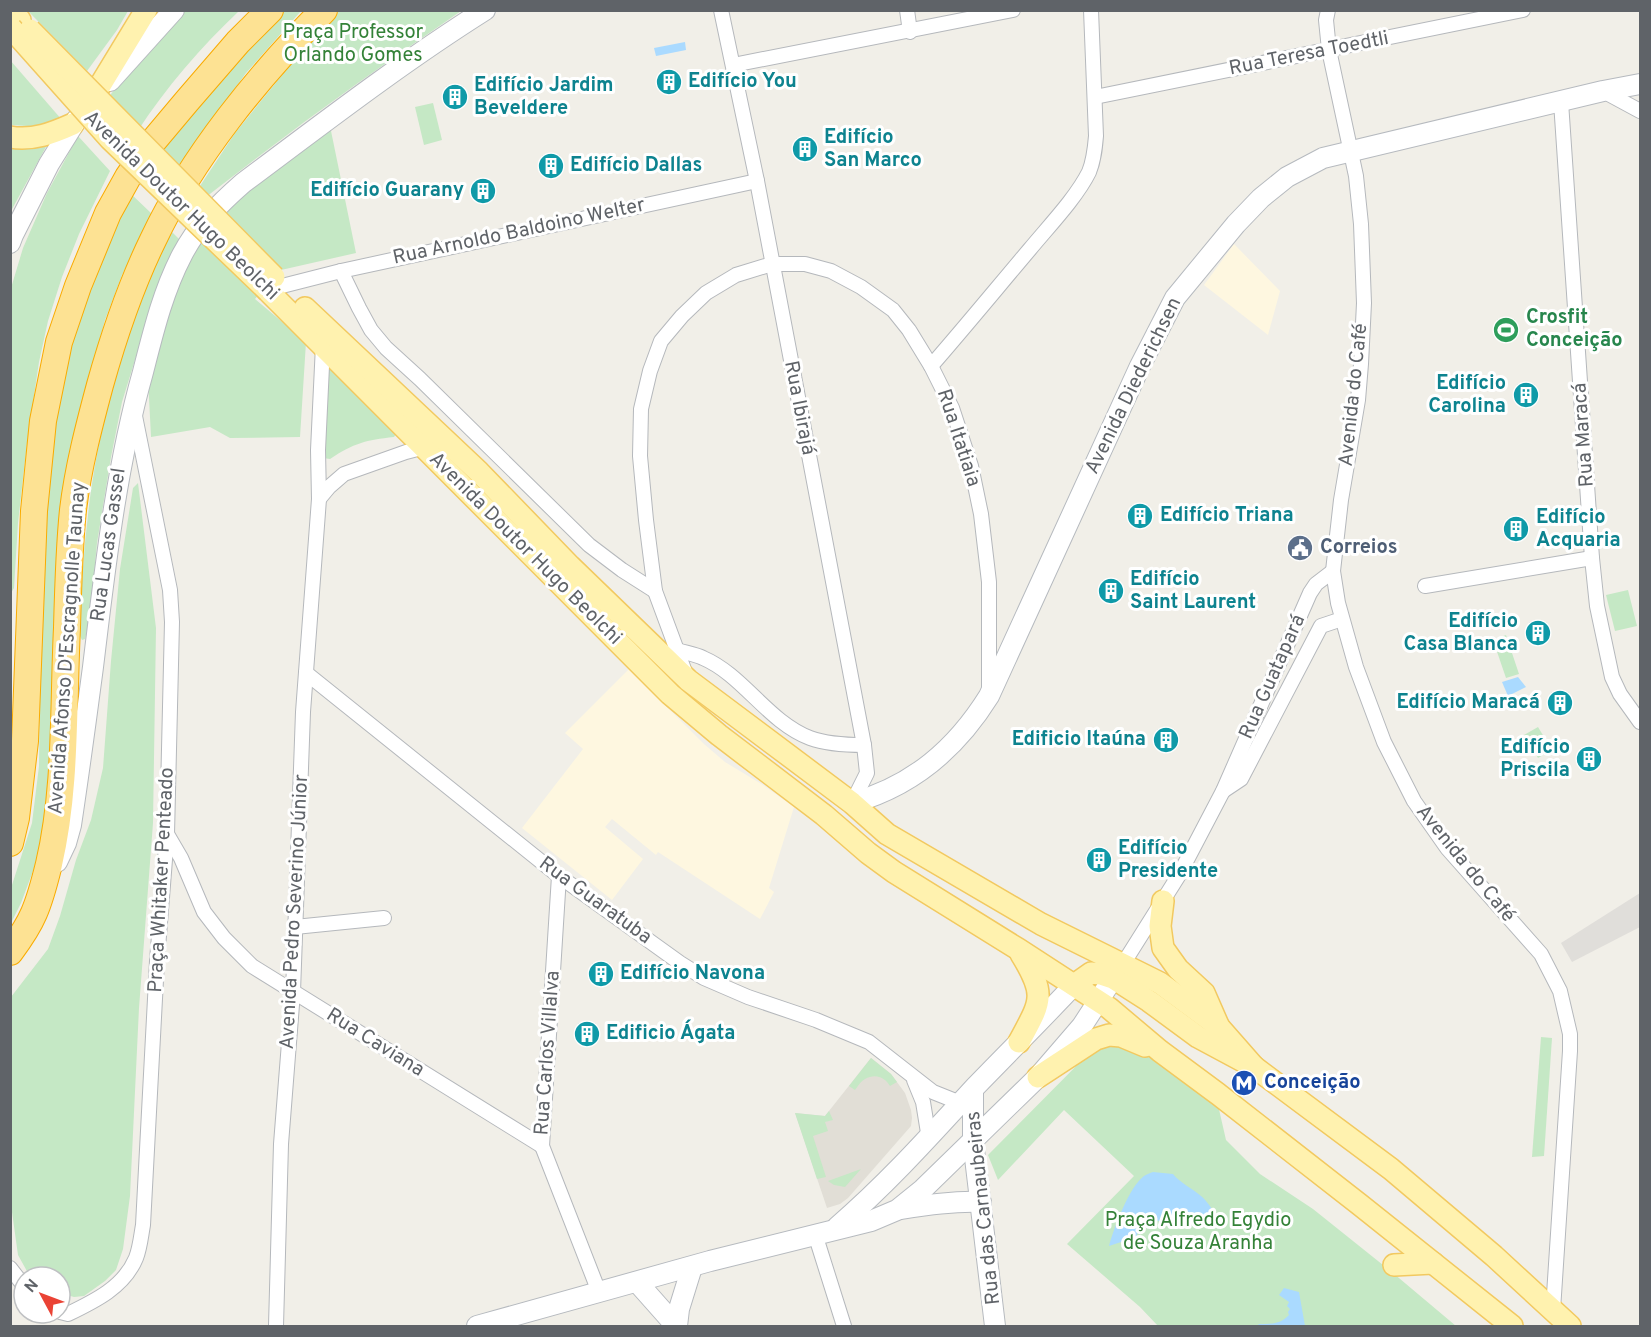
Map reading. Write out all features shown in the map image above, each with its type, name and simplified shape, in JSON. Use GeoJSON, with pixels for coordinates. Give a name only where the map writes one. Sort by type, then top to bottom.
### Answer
{"type":"FeatureCollection","features":[{"type":"Feature","properties":{"kind":"highway","name":"Avenida Afonso D'Escragnolle Taunay"},"geometry":{"type":"LineString","coordinates":[[10,843],[16,818],[25,741],[35,500],[43,421],[50,380],[63,330],[108,213],[128,177],[150,145],[187,101],[238,42],[270,10]]}},
{"type":"Feature","properties":{"kind":"highway","name":"Avenida Afonso D'Escragnolle Taunay"},"geometry":{"type":"LineString","coordinates":[[10,952],[34,912],[42,891],[54,842],[63,729],[73,512],[90,423],[114,335],[153,239],[184,184],[215,137],[267,73],[324,10]]}},
{"type":"Feature","properties":{"kind":"highway"},"geometry":{"type":"LineString","coordinates":[[10,700],[21,774]]}},
{"type":"Feature","properties":{"kind":"main road"},"geometry":{"type":"LineString","coordinates":[[90,102],[146,10]]}},
{"type":"Feature","properties":{"kind":"main road","name":"Avenida Doutor Hugo Beolchi"},"geometry":{"type":"LineString","coordinates":[[13,21],[275,284],[479,472],[500,495],[580,556],[688,680],[852,803],[887,834],[1118,971]]}},
{"type":"Feature","properties":{"kind":"main road"},"geometry":{"type":"LineString","coordinates":[[10,137],[32,138],[73,124]]}},
{"type":"Feature","properties":{"kind":"main road","name":"Avenida Doutor Hugo Beolchi"},"geometry":{"type":"LineString","coordinates":[[275,284],[323,345],[670,694],[894,872],[1098,1001],[1160,1052]]}},
{"type":"Feature","properties":{"kind":"main road"},"geometry":{"type":"LineString","coordinates":[[425,447],[447,450],[490,489],[500,495]]}},
{"type":"Feature","properties":{"kind":"main road"},"geometry":{"type":"LineString","coordinates":[[760,767],[831,806],[844,807],[852,803]]}},
{"type":"Feature","properties":{"kind":"main road"},"geometry":{"type":"LineString","coordinates":[[1163,901],[1160,926],[1163,948],[1178,969],[1204,993],[1218,1026]]}},
{"type":"Feature","properties":{"kind":"main road"},"geometry":{"type":"LineString","coordinates":[[1018,949],[1037,983],[1039,998],[1036,1011],[1018,1042]]}},
{"type":"Feature","properties":{"kind":"main road"},"geometry":{"type":"LineString","coordinates":[[1074,985],[1091,974],[1118,971],[1160,983],[1218,1026],[1254,1067]]}},
{"type":"Feature","properties":{"kind":"main road"},"geometry":{"type":"LineString","coordinates":[[1118,971],[1149,1001],[1198,1037],[1254,1067],[1391,1169],[1494,1256],[1554,1318],[1570,1326]]}},
{"type":"Feature","properties":{"kind":"main road"},"geometry":{"type":"LineString","coordinates":[[1038,1077],[1096,1039],[1108,1035],[1121,1036],[1160,1052],[1228,1101],[1512,1326]]}},
{"type":"Feature","properties":{"kind":"main road"},"geometry":{"type":"LineString","coordinates":[[1394,1265],[1433,1263]]}},
{"type":"Feature","properties":{"kind":"street"},"geometry":{"type":"LineString","coordinates":[[10,243],[49,164],[73,124],[90,102],[174,10]]}},
{"type":"Feature","properties":{"kind":"street","name":"Rua Lucas Gassel"},"geometry":{"type":"LineString","coordinates":[[42,891],[62,851],[71,825],[121,461],[151,342],[181,256],[213,211],[243,183],[434,43],[485,10]]}},
{"type":"Feature","properties":{"kind":"street","name":"Rua Ibirajá"},"geometry":{"type":"LineString","coordinates":[[721,10],[757,181],[864,745],[867,774],[852,803]]}},
{"type":"Feature","properties":{"kind":"street"},"geometry":{"type":"LineString","coordinates":[[907,10],[910,32]]}},
{"type":"Feature","properties":{"kind":"street"},"geometry":{"type":"LineString","coordinates":[[733,65],[1013,10]]}},
{"type":"Feature","properties":{"kind":"street"},"geometry":{"type":"LineString","coordinates":[[931,366],[976,315],[1081,185],[1092,164],[1096,136],[1091,10]]}},
{"type":"Feature","properties":{"kind":"street","name":"Avenida do Café"},"geometry":{"type":"LineString","coordinates":[[1328,10],[1326,20],[1329,50],[1351,151],[1361,224],[1363,313],[1358,400],[1341,500],[1333,571],[1342,619],[1356,667],[1384,742],[1414,801],[1447,848],[1541,954],[1560,991],[1570,1034],[1570,1051],[1554,1318]]}},
{"type":"Feature","properties":{"kind":"street","name":"Rua Teresa Toedtli"},"geometry":{"type":"LineString","coordinates":[[1095,97],[1523,10]]}},
{"type":"Feature","properties":{"kind":"street","name":"Avenida Diederichsen"},"geometry":{"type":"LineString","coordinates":[[852,803],[893,788],[917,774],[938,758],[978,713],[989,696],[1140,366],[1175,298],[1236,224],[1261,198],[1287,177],[1323,158],[1641,84]]}},
{"type":"Feature","properties":{"kind":"street"},"geometry":{"type":"LineString","coordinates":[[1603,91],[1641,111]]}},
{"type":"Feature","properties":{"kind":"street","name":"Rua Maracá"},"geometry":{"type":"LineString","coordinates":[[1560,102],[1597,606],[1612,677],[1620,694],[1641,722]]}},
{"type":"Feature","properties":{"kind":"street","name":"Rua Arnoldo Baldoino Welter"},"geometry":{"type":"LineString","coordinates":[[275,284],[757,181]]}},
{"type":"Feature","properties":{"kind":"street","name":"Rua Itatiaia"},"geometry":{"type":"LineString","coordinates":[[688,680],[655,591],[646,520],[640,456],[641,409],[650,371],[661,341],[706,292],[736,274],[772,264],[805,264],[831,271],[861,287],[893,310],[909,330],[931,366],[952,408],[971,466],[981,514],[989,582],[989,696]]}},
{"type":"Feature","properties":{"kind":"street","name":"Avenida Doutor Hugo Beolchi"},"geometry":{"type":"LineString","coordinates":[[341,271],[371,330],[386,348],[429,387],[580,556],[622,570],[655,591]]}},
{"type":"Feature","properties":{"kind":"street","name":"Avenida Pedro Severino Júnior"},"geometry":{"type":"LineString","coordinates":[[276,1326],[281,1144],[293,992],[306,674],[319,499],[318,450],[323,345]]}},
{"type":"Feature","properties":{"kind":"street","name":"Praça Whitaker Penteado"},"geometry":{"type":"LineString","coordinates":[[72,1313],[111,1290],[126,1276],[136,1257],[143,1225],[157,961],[167,834],[172,622],[170,590],[134,405]]}},
{"type":"Feature","properties":{"kind":"street"},"geometry":{"type":"LineString","coordinates":[[319,499],[344,474],[425,447]]}},
{"type":"Feature","properties":{"kind":"street"},"geometry":{"type":"LineString","coordinates":[[1425,586],[1592,558]]}},
{"type":"Feature","properties":{"kind":"street","name":"Rua Guatapará"},"geometry":{"type":"LineString","coordinates":[[897,1210],[923,1189],[1038,1077],[1082,1026],[1189,858],[1223,791],[1310,592],[1316,584],[1333,571]]}},
{"type":"Feature","properties":{"kind":"street","name":"Rua Guatapará"},"geometry":{"type":"LineString","coordinates":[[1223,791],[1241,779],[1321,626],[1342,619]]}},
{"type":"Feature","properties":{"kind":"street"},"geometry":{"type":"LineString","coordinates":[[677,650],[710,661],[726,672],[777,718],[797,731],[811,738],[848,745],[864,745]]}},
{"type":"Feature","properties":{"kind":"street","name":"Rua Guaratuba"},"geometry":{"type":"LineString","coordinates":[[306,674],[559,876],[680,963],[705,978],[748,996],[869,1042],[933,1092],[953,1100],[968,1096]]}},
{"type":"Feature","properties":{"kind":"street","name":"Rua Caviana"},"geometry":{"type":"LineString","coordinates":[[167,834],[181,858],[204,912],[224,938],[252,966],[542,1146]]}},
{"type":"Feature","properties":{"kind":"street","name":"Rua Carlos Villalva"},"geometry":{"type":"LineString","coordinates":[[559,876],[542,1146],[599,1292]]}},
{"type":"Feature","properties":{"kind":"street"},"geometry":{"type":"LineString","coordinates":[[295,927],[384,918]]}},
{"type":"Feature","properties":{"kind":"street"},"geometry":{"type":"LineString","coordinates":[[835,1229],[929,1139],[1074,985]]}},
{"type":"Feature","properties":{"kind":"street","name":"Rua Guaratuba"},"geometry":{"type":"LineString","coordinates":[[913,1078],[923,1102],[929,1139]]}},
{"type":"Feature","properties":{"kind":"street","name":"Rua das Carnaubeiras"},"geometry":{"type":"LineString","coordinates":[[968,1096],[996,1326]]}},
{"type":"Feature","properties":{"kind":"street"},"geometry":{"type":"LineString","coordinates":[[477,1326],[815,1234],[871,1221],[897,1210],[942,1203],[981,1202]]}},
{"type":"Feature","properties":{"kind":"street"},"geometry":{"type":"LineString","coordinates":[[815,1234],[844,1326]]}},
{"type":"Feature","properties":{"kind":"street"},"geometry":{"type":"LineString","coordinates":[[677,1326],[679,1309],[692,1267]]}},
{"type":"Feature","properties":{"kind":"street"},"geometry":{"type":"LineString","coordinates":[[637,1282],[677,1326]]}},
{"type":"Feature","properties":{"kind":"shaded area"},"geometry":{"type":"Polygon","coordinates":[[[1234,244],[1280,291],[1268,335],[1204,285],[1234,244]]]}},
{"type":"Feature","properties":{"kind":"shaded area"},"geometry":{"type":"Polygon","coordinates":[[[629,669],[725,762],[794,807],[769,888],[774,892],[760,919],[658,852],[656,855],[612,819],[605,827],[643,859],[612,900],[522,828],[583,749],[565,733],[629,669]]]}},
{"type":"Feature","properties":{"kind":"shaded area"},"geometry":{"type":"Polygon","coordinates":[[[1640,893],[1640,927],[1572,962],[1561,943],[1640,893]]]}},
{"type":"Feature","properties":{"kind":"shaded area"},"geometry":{"type":"Polygon","coordinates":[[[871,1058],[891,1074],[905,1093],[911,1110],[911,1126],[848,1198],[840,1204],[827,1208],[795,1113],[825,1116],[871,1058]]]}},
{"type":"Feature","properties":{"kind":"green space"},"geometry":{"type":"Polygon","coordinates":[[[28,11],[128,11],[87,71],[28,11]]]}},
{"type":"Feature","properties":{"kind":"green space"},"geometry":{"type":"Polygon","coordinates":[[[178,11],[239,11],[185,68],[137,132],[107,99],[178,11]]]}},
{"type":"Feature","properties":{"kind":"green space"},"geometry":{"type":"Polygon","coordinates":[[[277,11],[301,11],[246,73],[177,170],[152,148],[277,11]]]}},
{"type":"Feature","properties":{"kind":"green space","name":"Praça Professor Orlando Gomes"},"geometry":{"type":"Polygon","coordinates":[[[339,11],[461,11],[332,102],[206,197],[198,189],[235,133],[291,64],[339,11]]]}},
{"type":"Feature","properties":{"kind":"green space"},"geometry":{"type":"Polygon","coordinates":[[[10,60],[62,120],[43,127],[11,125],[10,60]]]}},
{"type":"Feature","properties":{"kind":"green space"},"geometry":{"type":"Polygon","coordinates":[[[433,103],[442,140],[424,145],[415,107],[433,103]]]}},
{"type":"Feature","properties":{"kind":"green space"},"geometry":{"type":"Polygon","coordinates":[[[330,126],[356,253],[281,270],[255,299],[306,342],[300,437],[230,438],[210,427],[151,437],[148,378],[171,298],[190,251],[215,216],[330,126]]]}},
{"type":"Feature","properties":{"kind":"green space"},"geometry":{"type":"Polygon","coordinates":[[[78,136],[110,171],[79,234],[48,321],[39,362],[27,443],[18,523],[14,588],[11,593],[11,288],[23,248],[47,193],[78,136]]]}},
{"type":"Feature","properties":{"kind":"green space"},"geometry":{"type":"Polygon","coordinates":[[[47,145],[11,211],[11,149],[28,149],[47,145]]]}},
{"type":"Feature","properties":{"kind":"green space"},"geometry":{"type":"Polygon","coordinates":[[[129,192],[152,214],[122,275],[105,320],[75,430],[61,513],[54,626],[53,770],[42,840],[33,871],[11,923],[11,888],[32,823],[39,766],[42,506],[70,333],[129,192]]]}},
{"type":"Feature","properties":{"kind":"green space"},"geometry":{"type":"Polygon","coordinates":[[[172,232],[180,240],[154,298],[122,402],[97,543],[90,618],[85,639],[82,640],[80,636],[84,550],[95,464],[104,422],[127,339],[156,264],[172,232]]]}},
{"type":"Feature","properties":{"kind":"green space"},"geometry":{"type":"Polygon","coordinates":[[[329,369],[334,369],[398,431],[394,437],[360,443],[330,459],[323,458],[324,374],[329,369]]]}},
{"type":"Feature","properties":{"kind":"green space"},"geometry":{"type":"Polygon","coordinates":[[[138,483],[156,628],[153,823],[139,1008],[130,1196],[123,1249],[116,1270],[84,1296],[74,1297],[72,1296],[72,1265],[24,1265],[18,1255],[11,1205],[11,997],[48,949],[91,820],[103,768],[120,569],[133,488],[138,483]]]}},
{"type":"Feature","properties":{"kind":"green space"},"geometry":{"type":"Polygon","coordinates":[[[1628,590],[1637,626],[1615,631],[1606,595],[1628,590]]]}},
{"type":"Feature","properties":{"kind":"green space"},"geometry":{"type":"Polygon","coordinates":[[[1506,635],[1519,674],[1506,678],[1493,640],[1506,635]]]}},
{"type":"Feature","properties":{"kind":"green space"},"geometry":{"type":"Polygon","coordinates":[[[1538,727],[1552,750],[1538,758],[1524,735],[1538,727]]]}},
{"type":"Feature","properties":{"kind":"green space"},"geometry":{"type":"Polygon","coordinates":[[[1541,1037],[1552,1038],[1544,1156],[1532,1157],[1541,1037]]]}},
{"type":"Feature","properties":{"kind":"green space","name":"Praça Alfredo Egydio de Souza Aranha"},"geometry":{"type":"Polygon","coordinates":[[[1126,1041],[1172,1065],[1218,1105],[1226,1140],[1260,1174],[1313,1209],[1456,1326],[1158,1326],[1140,1307],[1067,1244],[1134,1176],[1064,1110],[998,1180],[988,1155],[1098,1044],[1126,1041]]]}},
{"type":"Feature","properties":{"kind":"green space"},"geometry":{"type":"Polygon","coordinates":[[[871,1058],[891,1074],[897,1082],[890,1086],[883,1078],[872,1076],[864,1080],[855,1090],[849,1086],[871,1058]]]}},
{"type":"Feature","properties":{"kind":"green space"},"geometry":{"type":"Polygon","coordinates":[[[829,1111],[833,1120],[825,1122],[828,1131],[813,1136],[826,1177],[817,1179],[795,1113],[825,1116],[829,1111]]]}},
{"type":"Feature","properties":{"kind":"green space"},"geometry":{"type":"Polygon","coordinates":[[[861,1169],[845,1187],[828,1181],[861,1169]]]}},
{"type":"Feature","properties":{"kind":"water"},"geometry":{"type":"Polygon","coordinates":[[[685,42],[686,50],[656,56],[654,48],[685,42]]]}},
{"type":"Feature","properties":{"kind":"water"},"geometry":{"type":"Polygon","coordinates":[[[1518,677],[1526,687],[1508,696],[1502,682],[1518,677]]]}},
{"type":"Feature","properties":{"kind":"water"},"geometry":{"type":"Polygon","coordinates":[[[1153,1172],[1173,1174],[1198,1193],[1217,1216],[1205,1218],[1189,1215],[1178,1226],[1155,1220],[1146,1221],[1136,1237],[1109,1246],[1118,1219],[1133,1189],[1138,1181],[1153,1172]]]}},
{"type":"Feature","properties":{"kind":"water"},"geometry":{"type":"Polygon","coordinates":[[[1284,1288],[1299,1292],[1305,1326],[1257,1326],[1279,1322],[1289,1315],[1290,1309],[1287,1306],[1289,1302],[1279,1295],[1284,1288]]]}},
{"type":"Feature","properties":{"kind":"railway"},"geometry":{"type":"LineString","coordinates":[[13,26],[101,127],[273,291]]}},
{"type":"Feature","properties":{"kind":"place","name":"Edifício You"},"geometry":{"type":"Point","coordinates":[669,82]}},
{"type":"Feature","properties":{"kind":"place","name":"Edifício Jardim Beveldere"},"geometry":{"type":"Point","coordinates":[455,97]}},
{"type":"Feature","properties":{"kind":"place","name":"Edifício San Marco"},"geometry":{"type":"Point","coordinates":[805,149]}},
{"type":"Feature","properties":{"kind":"place","name":"Edifício Dallas"},"geometry":{"type":"Point","coordinates":[551,166]}},
{"type":"Feature","properties":{"kind":"place","name":"Edifício Guarany"},"geometry":{"type":"Point","coordinates":[483,191]}},
{"type":"Feature","properties":{"kind":"place","name":"Crosfit Conceição"},"geometry":{"type":"Point","coordinates":[1506,330]}},
{"type":"Feature","properties":{"kind":"place","name":"Edifício Carolina"},"geometry":{"type":"Point","coordinates":[1526,395]}},
{"type":"Feature","properties":{"kind":"place","name":"Edifício Triana"},"geometry":{"type":"Point","coordinates":[1140,516]}},
{"type":"Feature","properties":{"kind":"place","name":"Edifício Acquaria"},"geometry":{"type":"Point","coordinates":[1516,529]}},
{"type":"Feature","properties":{"kind":"place","name":"Correios"},"geometry":{"type":"Point","coordinates":[1300,548]}},
{"type":"Feature","properties":{"kind":"place","name":"Edifício Saint Laurent"},"geometry":{"type":"Point","coordinates":[1111,591]}},
{"type":"Feature","properties":{"kind":"place","name":"Edifício Casa Blanca"},"geometry":{"type":"Point","coordinates":[1538,633]}},
{"type":"Feature","properties":{"kind":"place","name":"Edifício Maracá"},"geometry":{"type":"Point","coordinates":[1560,703]}},
{"type":"Feature","properties":{"kind":"place","name":"Edificio Itaúna"},"geometry":{"type":"Point","coordinates":[1166,740]}},
{"type":"Feature","properties":{"kind":"place","name":"Edifício Priscila"},"geometry":{"type":"Point","coordinates":[1589,759]}},
{"type":"Feature","properties":{"kind":"place","name":"Edifício Presidente"},"geometry":{"type":"Point","coordinates":[1099,860]}},
{"type":"Feature","properties":{"kind":"place","name":"Edifício Navona"},"geometry":{"type":"Point","coordinates":[601,974]}},
{"type":"Feature","properties":{"kind":"place","name":"Edificio Ágata"},"geometry":{"type":"Point","coordinates":[587,1034]}},
{"type":"Feature","properties":{"kind":"place","name":"Conceição"},"geometry":{"type":"Point","coordinates":[1244,1083]}}]}
